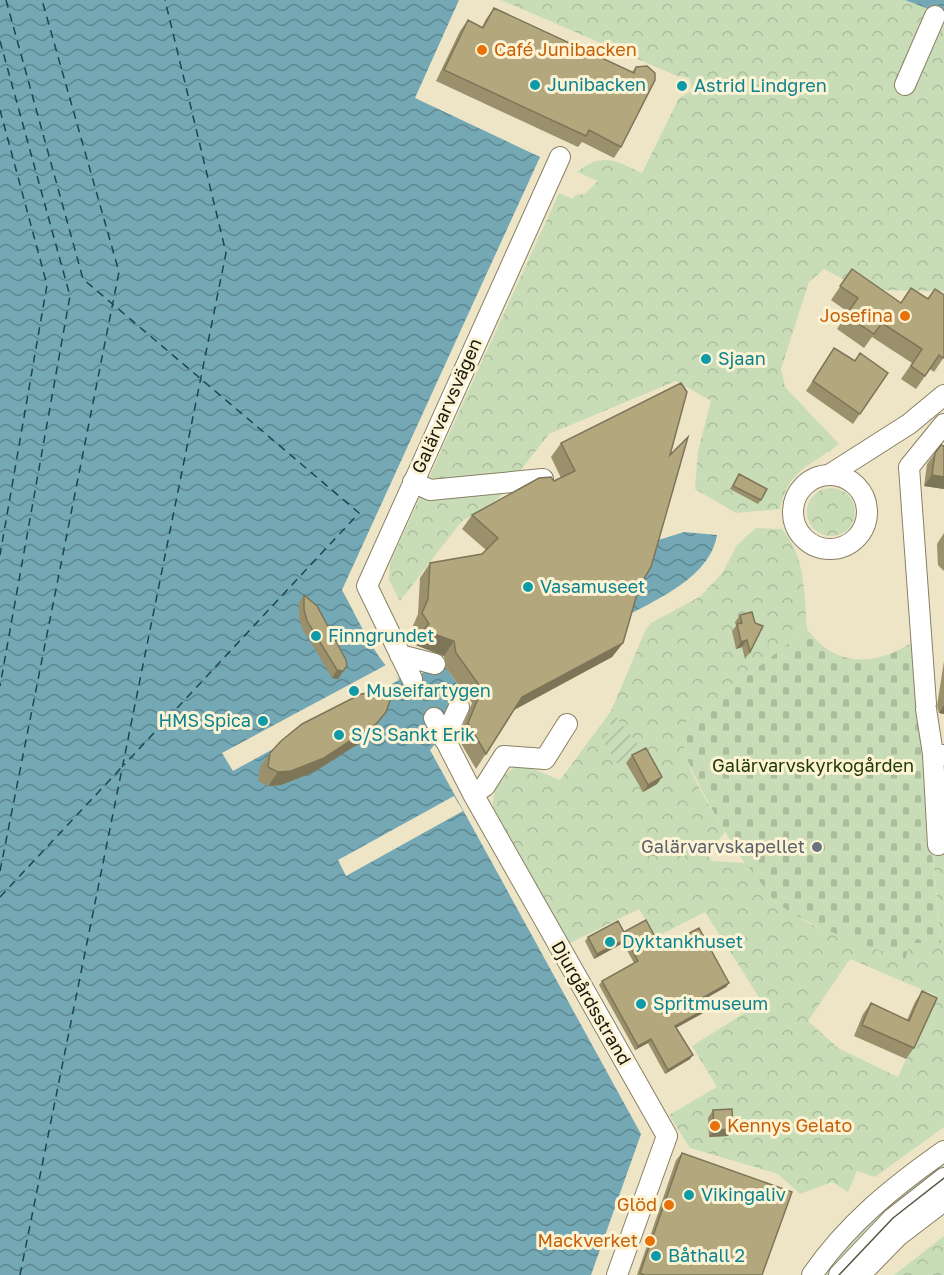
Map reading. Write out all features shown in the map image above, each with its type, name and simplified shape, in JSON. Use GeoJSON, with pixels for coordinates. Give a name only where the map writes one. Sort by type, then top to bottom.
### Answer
{"type":"FeatureCollection","features":[{"type":"Feature","properties":{"kind":"street"},"geometry":{"type":"LineString","coordinates":[[905,85],[935,16]]}},
{"type":"Feature","properties":{"kind":"street","name":"Galärvarvsvägen"},"geometry":{"type":"LineString","coordinates":[[412,679],[367,586],[560,157]]}},
{"type":"Feature","properties":{"kind":"street"},"geometry":{"type":"LineString","coordinates":[[830,475],[849,480],[856,486],[867,509],[861,533],[842,548],[829,550],[817,548],[798,533],[792,510],[801,488],[810,481],[830,475],[862,455],[909,424],[944,395]]}},
{"type":"Feature","properties":{"kind":"street"},"geometry":{"type":"LineString","coordinates":[[938,845],[938,754],[926,706],[909,467],[944,424]]}},
{"type":"Feature","properties":{"kind":"street"},"geometry":{"type":"LineString","coordinates":[[856,486],[856,473],[862,455]]}},
{"type":"Feature","properties":{"kind":"street"},"geometry":{"type":"LineString","coordinates":[[413,482],[430,490],[489,482],[543,479]]}},
{"type":"Feature","properties":{"kind":"street"},"geometry":{"type":"LineString","coordinates":[[400,655],[435,664]]}},
{"type":"Feature","properties":{"kind":"street"},"geometry":{"type":"LineString","coordinates":[[444,740],[459,707]]}},
{"type":"Feature","properties":{"kind":"street","name":"Djurgårdsstrand"},"geometry":{"type":"LineString","coordinates":[[434,718],[473,794],[667,1136],[621,1270]]}},
{"type":"Feature","properties":{"kind":"street"},"geometry":{"type":"LineString","coordinates":[[473,794],[485,786],[504,756],[545,759],[567,724]]}},
{"type":"Feature","properties":{"kind":"street"},"geometry":{"type":"LineString","coordinates":[[812,1275],[836,1244],[870,1208],[944,1151]]}},
{"type":"Feature","properties":{"kind":"street"},"geometry":{"type":"LineString","coordinates":[[839,1275],[893,1218],[944,1178]]}},
{"type":"Feature","properties":{"kind":"street"},"geometry":{"type":"LineString","coordinates":[[849,1275],[898,1223],[944,1188]]}},
{"type":"Feature","properties":{"kind":"street"},"geometry":{"type":"LineString","coordinates":[[860,1275],[898,1236],[944,1201]]}},
{"type":"Feature","properties":{"kind":"green space"},"geometry":{"type":"Polygon","coordinates":[[[501,0],[905,0],[926,8],[944,23],[944,291],[863,290],[824,269],[809,282],[781,369],[785,387],[839,444],[795,477],[789,485],[780,509],[736,513],[695,489],[698,451],[711,401],[676,381],[549,434],[498,499],[461,522],[400,601],[389,580],[390,563],[559,193],[573,199],[575,195],[585,194],[598,181],[577,172],[601,160],[616,162],[642,173],[679,98],[692,91],[690,78],[677,76],[501,0]]]}},
{"type":"Feature","properties":{"kind":"green space"},"geometry":{"type":"Polygon","coordinates":[[[826,488],[836,488],[851,498],[855,512],[854,521],[845,532],[836,536],[826,536],[811,526],[807,517],[807,507],[817,492],[826,488]]]}},
{"type":"Feature","properties":{"kind":"green space"},"geometry":{"type":"Polygon","coordinates":[[[756,528],[782,529],[796,551],[800,563],[807,629],[685,723],[683,737],[689,765],[702,793],[725,832],[707,855],[712,861],[746,863],[776,903],[808,923],[905,960],[910,943],[941,943],[932,846],[944,844],[944,1127],[875,1177],[857,1171],[848,1192],[832,1182],[800,1194],[778,1174],[690,1148],[669,1115],[717,1087],[692,1046],[762,1002],[705,912],[656,937],[639,909],[566,945],[493,813],[495,790],[498,784],[507,773],[521,764],[560,780],[611,711],[646,629],[651,623],[701,596],[723,572],[737,545],[756,528]],[[850,959],[808,1021],[838,1048],[898,1077],[935,995],[850,959]]]}},
{"type":"Feature","properties":{"kind":"green space","name":"Galärvarvskyrkogården"},"geometry":{"type":"Polygon","coordinates":[[[807,629],[830,651],[856,659],[883,656],[911,643],[941,943],[905,960],[809,922],[779,905],[768,895],[723,828],[695,777],[681,741],[685,723],[807,629]]]}},
{"type":"Feature","properties":{"kind":"green space"},"geometry":{"type":"Polygon","coordinates":[[[616,717],[642,749],[641,755],[619,766],[603,741],[609,736],[606,730],[612,727],[609,721],[616,717]]]}},
{"type":"Feature","properties":{"kind":"green space"},"geometry":{"type":"Polygon","coordinates":[[[944,1159],[944,1172],[833,1275],[821,1275],[855,1232],[944,1159]]]}},
{"type":"Feature","properties":{"kind":"green space"},"geometry":{"type":"Polygon","coordinates":[[[944,1236],[944,1275],[894,1275],[944,1236]]]}},
{"type":"Feature","properties":{"kind":"water"},"geometry":{"type":"Polygon","coordinates":[[[0,0],[459,0],[415,98],[540,157],[342,590],[379,656],[397,677],[407,683],[441,661],[470,701],[426,723],[435,744],[430,750],[641,1134],[591,1275],[0,1275],[0,0]]]}},
{"type":"Feature","properties":{"kind":"water"},"geometry":{"type":"Polygon","coordinates":[[[905,0],[944,0],[944,23],[926,8],[905,0]]]}},
{"type":"Feature","properties":{"kind":"water"},"geometry":{"type":"Polygon","coordinates":[[[684,532],[717,535],[704,564],[679,586],[621,619],[652,542],[684,532]]]}},
{"type":"Feature","properties":{"kind":"pier"},"geometry":{"type":"Polygon","coordinates":[[[386,665],[399,680],[233,771],[222,753],[386,665]]]}},
{"type":"Feature","properties":{"kind":"pier"},"geometry":{"type":"Polygon","coordinates":[[[454,796],[463,811],[346,876],[338,860],[454,796]]]}},
{"type":"Feature","properties":{"kind":"building"},"geometry":{"type":"Polygon","coordinates":[[[494,8],[634,73],[636,67],[647,66],[655,73],[655,80],[621,147],[589,130],[586,136],[444,70],[468,20],[483,28],[494,8]]]}},
{"type":"Feature","properties":{"kind":"building"},"geometry":{"type":"Polygon","coordinates":[[[852,269],[901,303],[911,288],[928,299],[935,289],[944,295],[944,357],[939,355],[925,376],[911,366],[922,349],[882,323],[874,334],[846,315],[858,298],[840,286],[852,269]]]}},
{"type":"Feature","properties":{"kind":"building"},"geometry":{"type":"Polygon","coordinates":[[[834,348],[855,361],[860,353],[888,373],[860,414],[813,381],[834,348]]]}},
{"type":"Feature","properties":{"kind":"building","name":"Vasamuseet"},"geometry":{"type":"Polygon","coordinates":[[[681,383],[687,392],[670,455],[688,437],[651,567],[639,587],[623,643],[522,697],[486,754],[468,723],[482,689],[456,653],[454,641],[423,630],[429,624],[422,613],[428,599],[430,563],[482,554],[498,538],[472,515],[539,478],[551,477],[554,481],[575,471],[561,443],[681,383]]]}},
{"type":"Feature","properties":{"kind":"building"},"geometry":{"type":"Polygon","coordinates":[[[941,445],[944,446],[944,477],[932,475],[935,453],[941,445]]]}},
{"type":"Feature","properties":{"kind":"building"},"geometry":{"type":"Polygon","coordinates":[[[739,474],[767,489],[761,500],[733,486],[739,474]]]}},
{"type":"Feature","properties":{"kind":"building"},"geometry":{"type":"Polygon","coordinates":[[[304,595],[317,606],[346,660],[347,666],[343,671],[337,670],[307,621],[304,595]]]}},
{"type":"Feature","properties":{"kind":"building"},"geometry":{"type":"Polygon","coordinates":[[[752,612],[755,623],[763,626],[750,652],[747,640],[741,642],[737,624],[742,623],[740,615],[752,612]]]}},
{"type":"Feature","properties":{"kind":"building"},"geometry":{"type":"Polygon","coordinates":[[[394,689],[386,712],[376,724],[324,758],[291,771],[278,772],[268,767],[270,753],[302,724],[361,694],[394,689]]]}},
{"type":"Feature","properties":{"kind":"building"},"geometry":{"type":"Polygon","coordinates":[[[646,748],[662,777],[648,785],[632,755],[646,748]]]}},
{"type":"Feature","properties":{"kind":"building"},"geometry":{"type":"Polygon","coordinates":[[[646,920],[661,948],[699,928],[729,983],[702,998],[707,1008],[675,1026],[693,1055],[668,1070],[651,1039],[638,1046],[602,981],[638,961],[626,939],[597,954],[588,937],[618,921],[624,932],[646,920]]]}},
{"type":"Feature","properties":{"kind":"building"},"geometry":{"type":"Polygon","coordinates":[[[922,991],[937,998],[914,1048],[862,1025],[871,1003],[909,1021],[922,991]]]}},
{"type":"Feature","properties":{"kind":"building"},"geometry":{"type":"Polygon","coordinates":[[[732,1109],[733,1129],[714,1130],[713,1110],[732,1109]]]}},
{"type":"Feature","properties":{"kind":"building"},"geometry":{"type":"Polygon","coordinates":[[[682,1153],[792,1192],[762,1275],[644,1275],[640,1273],[682,1153]]]}},
{"type":"Feature","properties":{"kind":"ferry route"},"geometry":{"type":"LineString","coordinates":[[6,0],[83,279],[359,513],[124,765]]}},
{"type":"Feature","properties":{"kind":"ferry route"},"geometry":{"type":"LineString","coordinates":[[0,871],[119,272],[42,0]]}},
{"type":"Feature","properties":{"kind":"ferry route"},"geometry":{"type":"LineString","coordinates":[[20,1275],[226,253],[165,0]]}},
{"type":"Feature","properties":{"kind":"ferry route"},"geometry":{"type":"LineString","coordinates":[[0,41],[70,296],[0,686]]}},
{"type":"Feature","properties":{"kind":"ferry route"},"geometry":{"type":"LineString","coordinates":[[0,110],[47,285],[0,555]]}},
{"type":"Feature","properties":{"kind":"ferry route"},"geometry":{"type":"LineString","coordinates":[[0,897],[121,768]]}},
{"type":"Feature","properties":{"kind":"tram line"},"geometry":{"type":"LineString","coordinates":[[839,1275],[893,1218],[944,1178]]}},
{"type":"Feature","properties":{"kind":"place","name":"Café Junibacken"},"geometry":{"type":"Point","coordinates":[482,50]}},
{"type":"Feature","properties":{"kind":"place","name":"Junibacken"},"geometry":{"type":"Point","coordinates":[535,85]}},
{"type":"Feature","properties":{"kind":"place","name":"Astrid Lindgren"},"geometry":{"type":"Point","coordinates":[682,86]}},
{"type":"Feature","properties":{"kind":"place","name":"Josefina"},"geometry":{"type":"Point","coordinates":[905,316]}},
{"type":"Feature","properties":{"kind":"place","name":"Sjaan"},"geometry":{"type":"Point","coordinates":[706,359]}},
{"type":"Feature","properties":{"kind":"place","name":"Vasamuseet"},"geometry":{"type":"Point","coordinates":[528,587]}},
{"type":"Feature","properties":{"kind":"place","name":"Finngrundet"},"geometry":{"type":"Point","coordinates":[316,636]}},
{"type":"Feature","properties":{"kind":"place","name":"Museifartygen"},"geometry":{"type":"Point","coordinates":[354,691]}},
{"type":"Feature","properties":{"kind":"place","name":"HMS Spica"},"geometry":{"type":"Point","coordinates":[263,721]}},
{"type":"Feature","properties":{"kind":"place","name":"S/S Sankt Erik"},"geometry":{"type":"Point","coordinates":[339,735]}},
{"type":"Feature","properties":{"kind":"place","name":"Galärvarvskapellet"},"geometry":{"type":"Point","coordinates":[817,847]}},
{"type":"Feature","properties":{"kind":"place","name":"Dyktankhuset"},"geometry":{"type":"Point","coordinates":[610,942]}},
{"type":"Feature","properties":{"kind":"place","name":"Spritmuseum"},"geometry":{"type":"Point","coordinates":[641,1004]}},
{"type":"Feature","properties":{"kind":"place","name":"Kennys Gelato"},"geometry":{"type":"Point","coordinates":[715,1126]}},
{"type":"Feature","properties":{"kind":"place","name":"Vikingaliv"},"geometry":{"type":"Point","coordinates":[689,1195]}},
{"type":"Feature","properties":{"kind":"place","name":"Glöd"},"geometry":{"type":"Point","coordinates":[669,1205]}},
{"type":"Feature","properties":{"kind":"place","name":"Mackverket"},"geometry":{"type":"Point","coordinates":[650,1241]}},
{"type":"Feature","properties":{"kind":"place","name":"Båthall 2"},"geometry":{"type":"Point","coordinates":[656,1256]}}]}
